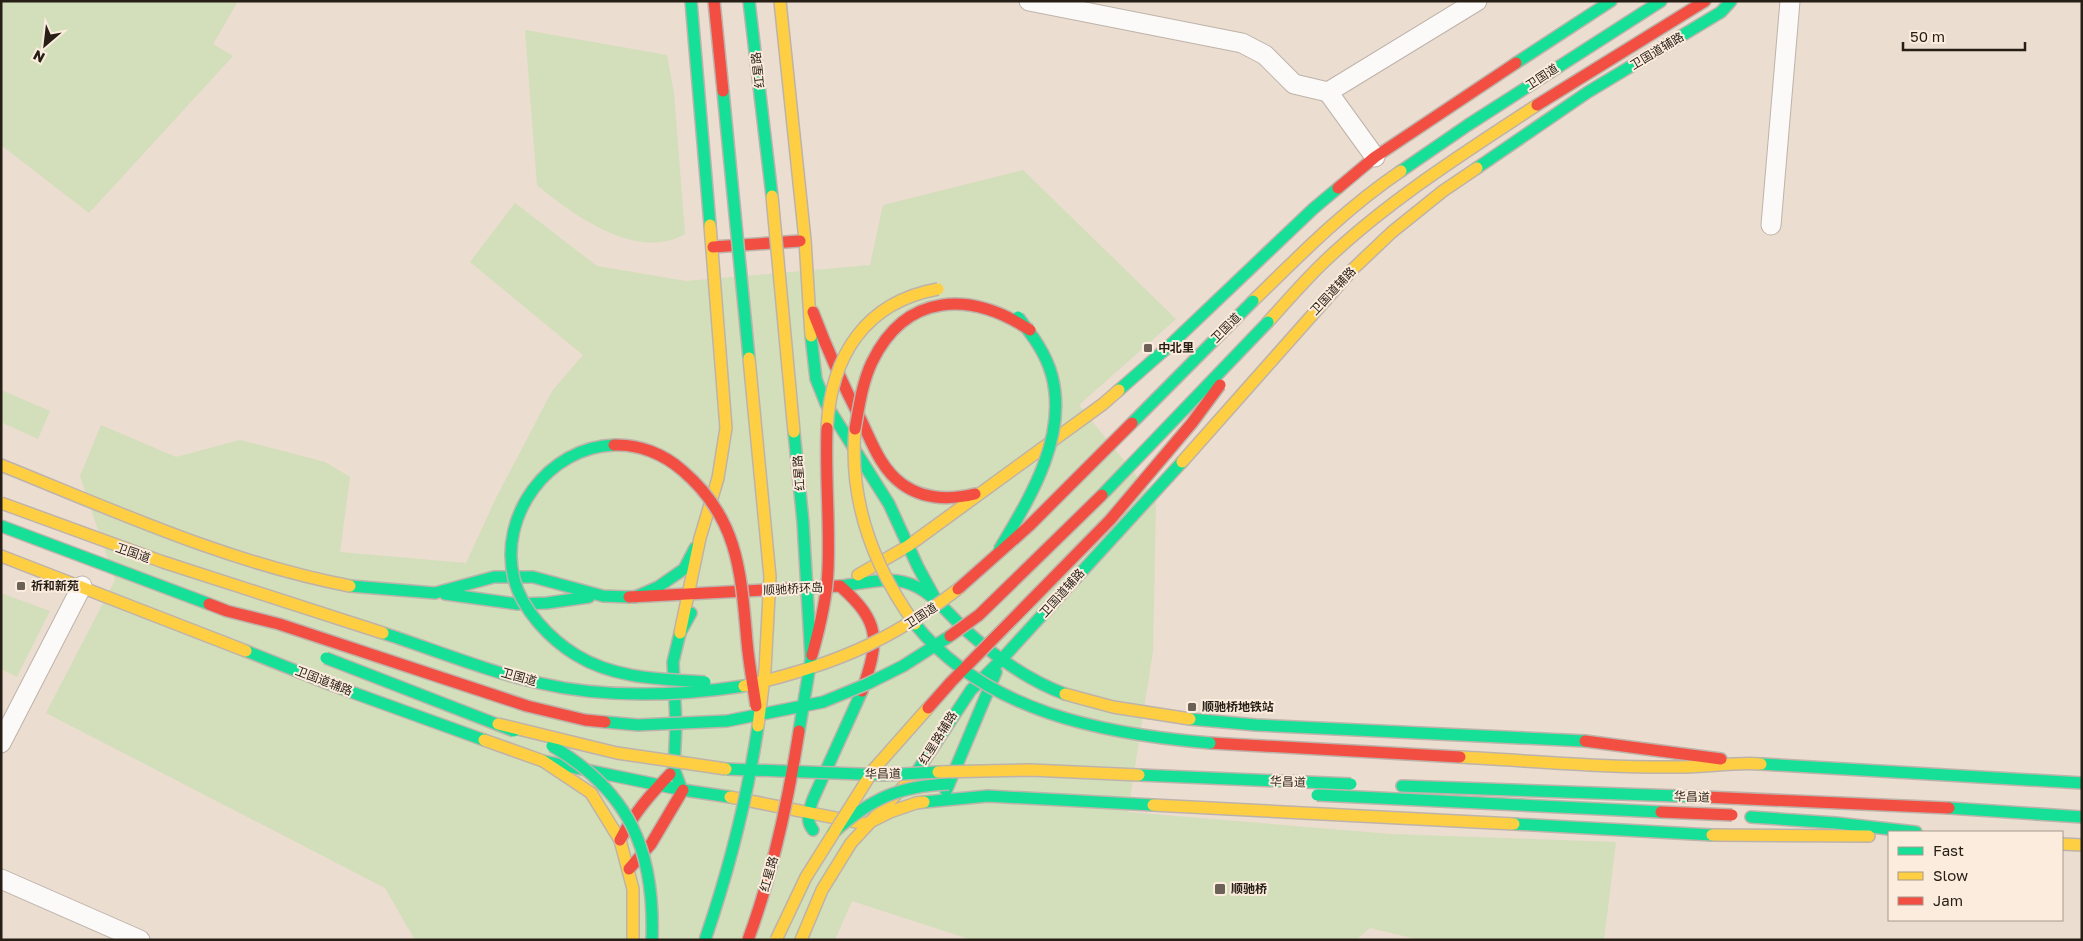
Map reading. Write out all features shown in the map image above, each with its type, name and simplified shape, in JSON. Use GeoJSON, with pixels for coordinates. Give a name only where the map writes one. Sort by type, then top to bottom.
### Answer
{"type":"FeatureCollection","features":[{"type":"Feature","properties":{"kind":"main road"},"geometry":{"type":"LineString","coordinates":[[683,790],[674,769],[676,724],[673,662],[700,538],[718,478],[726,428],[723,371],[691,1]]}},
{"type":"Feature","properties":{"kind":"main road"},"geometry":{"type":"LineString","coordinates":[[706,940],[724,889],[749,783],[758,730],[768,648],[770,577],[714,1]]}},
{"type":"Feature","properties":{"kind":"main road","name":"红星路"},"geometry":{"type":"LineString","coordinates":[[748,940],[759,910],[790,787],[811,659],[802,503],[771,183],[749,1]]}},
{"type":"Feature","properties":{"kind":"main road"},"geometry":{"type":"LineString","coordinates":[[780,1],[805,240],[811,340],[816,379],[826,404],[889,504],[936,600]]}},
{"type":"Feature","properties":{"kind":"main road"},"geometry":{"type":"LineString","coordinates":[[840,577],[908,546],[976,494],[1110,411],[1168,347],[1313,209],[1375,157],[1611,1]]}},
{"type":"Feature","properties":{"kind":"main road","name":"卫国道"},"geometry":{"type":"LineString","coordinates":[[1,503],[92,539],[160,562],[479,666],[554,687],[614,695],[643,695],[741,685],[818,668],[876,643],[913,622],[948,598],[992,562],[1024,534],[1319,236],[1358,202],[1468,125],[1661,1]]}},
{"type":"Feature","properties":{"kind":"main road","name":"卫国道"},"geometry":{"type":"LineString","coordinates":[[1,526],[227,611],[279,624],[527,706],[585,720],[638,725],[728,721],[823,702],[867,684],[903,666],[936,646],[979,615],[1079,519],[1334,252],[1392,205],[1487,138],[1608,60],[1705,1]]}},
{"type":"Feature","properties":{"kind":"main road","name":"卫国道辅路"},"geometry":{"type":"LineString","coordinates":[[1002,659],[1232,406],[1280,348],[1353,269],[1392,232],[1443,191],[1588,92],[1721,12],[1731,1]]}},
{"type":"Feature","properties":{"kind":"main road"},"geometry":{"type":"LineString","coordinates":[[712,247],[805,240]]}},
{"type":"Feature","properties":{"kind":"main road"},"geometry":{"type":"LineString","coordinates":[[811,659],[821,629],[825,606],[828,546],[827,434],[832,393],[840,366],[861,329],[870,318],[883,308],[914,294],[947,288]]}},
{"type":"Feature","properties":{"kind":"main road"},"geometry":{"type":"LineString","coordinates":[[992,562],[1038,479],[1050,450],[1056,423],[1057,393],[1050,365],[1040,343],[1009,308],[995,300]]}},
{"type":"Feature","properties":{"kind":"main road"},"geometry":{"type":"LineString","coordinates":[[1030,330],[1002,314],[980,306],[953,303],[931,307],[913,314],[893,330],[873,358],[860,395],[854,430],[857,497],[867,533],[884,573],[908,615],[927,637],[950,660],[981,682],[1044,713],[1067,721],[1122,734],[1184,741],[1535,761],[1682,767],[1745,763]]}},
{"type":"Feature","properties":{"kind":"main road"},"geometry":{"type":"LineString","coordinates":[[810,305],[828,355],[886,470],[889,504]]}},
{"type":"Feature","properties":{"kind":"main road"},"geometry":{"type":"LineString","coordinates":[[776,940],[806,877],[874,769],[951,682],[1110,520],[1192,423],[1268,322]]}},
{"type":"Feature","properties":{"kind":"main road"},"geometry":{"type":"LineString","coordinates":[[1110,411],[1170,473]]}},
{"type":"Feature","properties":{"kind":"main road"},"geometry":{"type":"LineString","coordinates":[[835,419],[840,577]]}},
{"type":"Feature","properties":{"kind":"main road"},"geometry":{"type":"LineString","coordinates":[[741,685],[631,676],[610,670],[580,657],[548,634],[524,601],[515,583],[512,560],[516,519],[525,500],[549,471],[560,462],[590,448],[604,445],[635,446],[670,461],[694,478],[704,489],[715,504],[728,529],[738,559],[758,730]]}},
{"type":"Feature","properties":{"kind":"main road"},"geometry":{"type":"LineString","coordinates":[[882,460],[900,483],[926,497]]}},
{"type":"Feature","properties":{"kind":"main road"},"geometry":{"type":"LineString","coordinates":[[1,465],[39,491],[279,570],[363,592],[435,593],[517,604],[547,603],[603,596],[635,597],[713,593]]}},
{"type":"Feature","properties":{"kind":"main road"},"geometry":{"type":"LineString","coordinates":[[873,476],[888,486],[904,493],[926,497],[958,498],[976,494]]}},
{"type":"Feature","properties":{"kind":"main road"},"geometry":{"type":"LineString","coordinates":[[12,553],[39,491]]}},
{"type":"Feature","properties":{"kind":"main road"},"geometry":{"type":"LineString","coordinates":[[635,597],[658,587],[684,569],[700,538]]}},
{"type":"Feature","properties":{"kind":"main road","name":"卫国道辅路"},"geometry":{"type":"LineString","coordinates":[[12,553],[82,586],[348,691],[543,761],[591,793],[620,840]]}},
{"type":"Feature","properties":{"kind":"main road"},"geometry":{"type":"LineString","coordinates":[[435,593],[494,577],[533,577],[603,596]]}},
{"type":"Feature","properties":{"kind":"main road"},"geometry":{"type":"LineString","coordinates":[[840,577],[894,580],[906,582],[917,587],[936,600],[971,635],[1002,659],[1040,682],[1064,693],[1125,711],[1256,725],[1600,742],[1745,763],[2081,783]]}},
{"type":"Feature","properties":{"kind":"main road","name":"顺驰桥环岛"},"geometry":{"type":"LineString","coordinates":[[713,593],[840,577],[870,621],[874,631],[874,651],[868,674],[808,814]]}},
{"type":"Feature","properties":{"kind":"main road"},"geometry":{"type":"LineString","coordinates":[[680,632],[689,615],[698,604],[713,593]]}},
{"type":"Feature","properties":{"kind":"main road"},"geometry":{"type":"LineString","coordinates":[[635,597],[657,608]]}},
{"type":"Feature","properties":{"kind":"main road","name":"卫国道"},"geometry":{"type":"LineString","coordinates":[[227,611],[268,633]]}},
{"type":"Feature","properties":{"kind":"main road"},"geometry":{"type":"LineString","coordinates":[[348,691],[359,616]]}},
{"type":"Feature","properties":{"kind":"main road"},"geometry":{"type":"LineString","coordinates":[[669,619],[680,632]]}},
{"type":"Feature","properties":{"kind":"main road"},"geometry":{"type":"LineString","coordinates":[[313,653],[498,724],[565,752],[583,764],[599,778],[617,799],[634,828],[644,853],[653,900],[652,940]]}},
{"type":"Feature","properties":{"kind":"main road"},"geometry":{"type":"LineString","coordinates":[[943,799],[1002,659]]}},
{"type":"Feature","properties":{"kind":"main road","name":"红星路辅路"},"geometry":{"type":"LineString","coordinates":[[801,940],[822,890],[850,843],[866,824],[893,800],[911,780],[961,702],[985,674],[1002,659]]}},
{"type":"Feature","properties":{"kind":"main road","name":"华昌道"},"geometry":{"type":"LineString","coordinates":[[498,724],[617,753],[691,765],[745,771],[885,775],[1031,770],[1356,784]]}},
{"type":"Feature","properties":{"kind":"main road"},"geometry":{"type":"LineString","coordinates":[[543,761],[683,790],[748,800],[808,814],[866,824],[890,812],[916,803],[943,799],[1007,797],[1735,836],[1888,836]]}},
{"type":"Feature","properties":{"kind":"main road"},"geometry":{"type":"LineString","coordinates":[[633,940],[633,889],[620,840],[632,817],[674,769]]}},
{"type":"Feature","properties":{"kind":"main road"},"geometry":{"type":"LineString","coordinates":[[833,833],[862,807],[885,795],[916,786],[961,784]]}},
{"type":"Feature","properties":{"kind":"main road","name":"华昌道"},"geometry":{"type":"LineString","coordinates":[[1390,785],[1892,804],[2082,817]]}},
{"type":"Feature","properties":{"kind":"main road"},"geometry":{"type":"LineString","coordinates":[[1138,787],[1216,790]]}},
{"type":"Feature","properties":{"kind":"main road"},"geometry":{"type":"LineString","coordinates":[[628,870],[651,844],[683,790]]}},
{"type":"Feature","properties":{"kind":"main road"},"geometry":{"type":"LineString","coordinates":[[1305,794],[1732,815],[1907,831]]}},
{"type":"Feature","properties":{"kind":"main road","name":"红星路辅路"},"geometry":{"type":"LineString","coordinates":[[808,814],[808,824],[825,838],[827,847],[828,860],[822,890]]}},
{"type":"Feature","properties":{"kind":"main road"},"geometry":{"type":"LineString","coordinates":[[2063,844],[2082,845]]}},
{"type":"Feature","properties":{"kind":"street"},"geometry":{"type":"LineString","coordinates":[[1029,1],[1242,43],[1265,55],[1294,84],[1328,92],[1375,157]]}},
{"type":"Feature","properties":{"kind":"street"},"geometry":{"type":"LineString","coordinates":[[1328,92],[1477,1]]}},
{"type":"Feature","properties":{"kind":"street"},"geometry":{"type":"LineString","coordinates":[[1771,224],[1790,1]]}},
{"type":"Feature","properties":{"kind":"street"},"geometry":{"type":"LineString","coordinates":[[1,743],[82,586]]}},
{"type":"Feature","properties":{"kind":"street"},"geometry":{"type":"LineString","coordinates":[[1,878],[140,940]]}},
{"type":"Feature","properties":{"kind":"green space"},"geometry":{"type":"Polygon","coordinates":[[[1,1],[238,1],[213,44],[233,56],[89,213],[1,145],[1,1]]]}},
{"type":"Feature","properties":{"kind":"green space"},"geometry":{"type":"Polygon","coordinates":[[[525,30],[667,55],[674,93],[685,234],[666,241],[647,242],[627,239],[587,221],[537,185],[525,30]]]}},
{"type":"Feature","properties":{"kind":"green space"},"geometry":{"type":"Polygon","coordinates":[[[1023,170],[1176,319],[1079,405],[1156,500],[1153,651],[1128,812],[1391,834],[1616,842],[1604,940],[1420,940],[1370,928],[1356,940],[972,940],[852,901],[835,940],[415,940],[385,888],[46,713],[115,580],[80,476],[101,425],[176,457],[240,440],[325,462],[350,477],[340,552],[466,563],[495,500],[552,391],[583,355],[470,262],[515,203],[597,266],[686,281],[870,265],[883,205],[1023,170]]]}},
{"type":"Feature","properties":{"kind":"green space"},"geometry":{"type":"Polygon","coordinates":[[[1,390],[50,411],[38,439],[1,422],[1,390]]]}},
{"type":"Feature","properties":{"kind":"green space"},"geometry":{"type":"Polygon","coordinates":[[[1,593],[50,611],[17,677],[1,669],[1,593]]]}},
{"type":"Feature","properties":{"kind":"traffic: fast"},"geometry":{"type":"LineString","coordinates":[[691,1],[710,225]]}},
{"type":"Feature","properties":{"kind":"traffic: fast"},"geometry":{"type":"LineString","coordinates":[[749,1],[772,196]]}},
{"type":"Feature","properties":{"kind":"traffic: fast"},"geometry":{"type":"LineString","coordinates":[[1516,63],[1611,1]]}},
{"type":"Feature","properties":{"kind":"traffic: fast"},"geometry":{"type":"LineString","coordinates":[[1401,171],[1468,125],[1661,1]]}},
{"type":"Feature","properties":{"kind":"traffic: fast"},"geometry":{"type":"LineString","coordinates":[[1477,168],[1588,92],[1721,12],[1731,1]]}},
{"type":"Feature","properties":{"kind":"traffic: fast"},"geometry":{"type":"LineString","coordinates":[[723,91],[749,358]]}},
{"type":"Feature","properties":{"kind":"traffic: fast"},"geometry":{"type":"LineString","coordinates":[[1119,390],[1168,347],[1313,209],[1338,188]]}},
{"type":"Feature","properties":{"kind":"traffic: fast"},"geometry":{"type":"LineString","coordinates":[[1132,423],[1253,301]]}},
{"type":"Feature","properties":{"kind":"traffic: fast"},"geometry":{"type":"LineString","coordinates":[[999,550],[1022,510],[1043,467],[1055,422],[1056,399],[1052,376],[1038,345],[1018,317]]}},
{"type":"Feature","properties":{"kind":"traffic: fast"},"geometry":{"type":"LineString","coordinates":[[1102,495],[1268,322]]}},
{"type":"Feature","properties":{"kind":"traffic: fast"},"geometry":{"type":"LineString","coordinates":[[811,336],[816,379],[826,404],[889,504],[918,567],[936,600]]}},
{"type":"Feature","properties":{"kind":"traffic: fast"},"geometry":{"type":"LineString","coordinates":[[794,432],[803,522],[811,659],[799,731]]}},
{"type":"Feature","properties":{"kind":"traffic: fast"},"geometry":{"type":"LineString","coordinates":[[614,445],[590,449],[568,458],[549,472],[533,489],[521,509],[514,532],[511,555],[514,579],[518,591],[523,602],[538,623],[556,641],[591,663],[606,669],[639,676],[705,682]]}},
{"type":"Feature","properties":{"kind":"traffic: fast"},"geometry":{"type":"LineString","coordinates":[[916,773],[971,690],[1002,659],[1182,462]]}},
{"type":"Feature","properties":{"kind":"traffic: fast"},"geometry":{"type":"LineString","coordinates":[[1,526],[209,604]]}},
{"type":"Feature","properties":{"kind":"traffic: fast"},"geometry":{"type":"LineString","coordinates":[[635,597],[658,587],[684,569],[695,548]]}},
{"type":"Feature","properties":{"kind":"traffic: fast"},"geometry":{"type":"LineString","coordinates":[[350,586],[435,593],[494,577],[533,577],[603,596],[629,597]]}},
{"type":"Feature","properties":{"kind":"traffic: fast"},"geometry":{"type":"LineString","coordinates":[[840,586],[889,580],[904,582],[914,586],[932,597],[969,633],[1002,660],[1027,676],[1065,694]]}},
{"type":"Feature","properties":{"kind":"traffic: fast"},"geometry":{"type":"LineString","coordinates":[[445,594],[517,604],[547,603],[589,597]]}},
{"type":"Feature","properties":{"kind":"traffic: fast"},"geometry":{"type":"LineString","coordinates":[[680,785],[674,769],[676,724],[673,662],[680,633],[691,613]]}},
{"type":"Feature","properties":{"kind":"traffic: fast"},"geometry":{"type":"LineString","coordinates":[[915,624],[944,654],[976,678],[1011,698],[1049,713],[1088,725],[1129,733],[1210,743]]}},
{"type":"Feature","properties":{"kind":"traffic: fast"},"geometry":{"type":"LineString","coordinates":[[383,633],[500,673],[539,683],[590,692],[668,694],[744,686]]}},
{"type":"Feature","properties":{"kind":"traffic: fast"},"geometry":{"type":"LineString","coordinates":[[605,722],[638,725],[727,721],[823,702],[867,684],[903,666],[950,636]]}},
{"type":"Feature","properties":{"kind":"traffic: fast"},"geometry":{"type":"LineString","coordinates":[[246,651],[332,685],[484,740]]}},
{"type":"Feature","properties":{"kind":"traffic: fast"},"geometry":{"type":"LineString","coordinates":[[326,658],[514,731]]}},
{"type":"Feature","properties":{"kind":"traffic: fast"},"geometry":{"type":"LineString","coordinates":[[946,791],[996,672]]}},
{"type":"Feature","properties":{"kind":"traffic: fast"},"geometry":{"type":"LineString","coordinates":[[813,830],[808,819],[813,799],[862,691]]}},
{"type":"Feature","properties":{"kind":"traffic: fast"},"geometry":{"type":"LineString","coordinates":[[1190,719],[1256,725],[1585,741]]}},
{"type":"Feature","properties":{"kind":"traffic: fast"},"geometry":{"type":"LineString","coordinates":[[705,940],[736,834],[758,726]]}},
{"type":"Feature","properties":{"kind":"traffic: fast"},"geometry":{"type":"LineString","coordinates":[[552,746],[579,764],[601,783],[619,804],[632,827],[642,852],[649,879],[652,908],[652,940]]}},
{"type":"Feature","properties":{"kind":"traffic: fast"},"geometry":{"type":"LineString","coordinates":[[543,761],[683,790],[730,797]]}},
{"type":"Feature","properties":{"kind":"traffic: fast"},"geometry":{"type":"LineString","coordinates":[[1761,764],[2082,783]]}},
{"type":"Feature","properties":{"kind":"traffic: fast"},"geometry":{"type":"LineString","coordinates":[[726,769],[885,775],[938,772]]}},
{"type":"Feature","properties":{"kind":"traffic: fast"},"geometry":{"type":"LineString","coordinates":[[1139,775],[1351,784]]}},
{"type":"Feature","properties":{"kind":"traffic: fast"},"geometry":{"type":"LineString","coordinates":[[833,833],[860,811],[886,796],[915,788],[949,784]]}},
{"type":"Feature","properties":{"kind":"traffic: fast"},"geometry":{"type":"LineString","coordinates":[[1402,786],[1705,797]]}},
{"type":"Feature","properties":{"kind":"traffic: fast"},"geometry":{"type":"LineString","coordinates":[[1317,795],[1661,812]]}},
{"type":"Feature","properties":{"kind":"traffic: fast"},"geometry":{"type":"LineString","coordinates":[[924,802],[988,796],[1153,805]]}},
{"type":"Feature","properties":{"kind":"traffic: fast"},"geometry":{"type":"LineString","coordinates":[[1949,808],[2082,817]]}},
{"type":"Feature","properties":{"kind":"traffic: fast"},"geometry":{"type":"LineString","coordinates":[[1751,817],[1836,823],[1907,831]]}},
{"type":"Feature","properties":{"kind":"traffic: fast"},"geometry":{"type":"LineString","coordinates":[[1514,824],[1712,835]]}},
{"type":"Feature","properties":{"kind":"traffic: slow"},"geometry":{"type":"LineString","coordinates":[[780,1],[805,240],[811,336]]}},
{"type":"Feature","properties":{"kind":"traffic: slow"},"geometry":{"type":"LineString","coordinates":[[1268,322],[1318,268],[1349,239],[1401,197],[1537,105]]}},
{"type":"Feature","properties":{"kind":"traffic: slow"},"geometry":{"type":"LineString","coordinates":[[1182,462],[1353,269],[1392,232],[1443,191],[1477,168]]}},
{"type":"Feature","properties":{"kind":"traffic: slow"},"geometry":{"type":"LineString","coordinates":[[1253,301],[1342,216],[1401,171]]}},
{"type":"Feature","properties":{"kind":"traffic: slow"},"geometry":{"type":"LineString","coordinates":[[772,196],[794,432]]}},
{"type":"Feature","properties":{"kind":"traffic: slow"},"geometry":{"type":"LineString","coordinates":[[680,633],[700,538],[718,478],[726,428],[710,225]]}},
{"type":"Feature","properties":{"kind":"traffic: slow"},"geometry":{"type":"LineString","coordinates":[[827,428],[830,402],[836,378],[845,356],[857,336],[872,320],[890,306],[912,296],[938,289]]}},
{"type":"Feature","properties":{"kind":"traffic: slow"},"geometry":{"type":"LineString","coordinates":[[749,358],[770,577],[765,670],[758,726]]}},
{"type":"Feature","properties":{"kind":"traffic: slow"},"geometry":{"type":"LineString","coordinates":[[858,575],[908,546],[1103,404],[1119,390]]}},
{"type":"Feature","properties":{"kind":"traffic: slow"},"geometry":{"type":"LineString","coordinates":[[855,429],[854,456],[856,482],[867,532],[887,579],[915,624]]}},
{"type":"Feature","properties":{"kind":"traffic: slow"},"geometry":{"type":"LineString","coordinates":[[1,465],[216,550],[260,564],[350,586]]}},
{"type":"Feature","properties":{"kind":"traffic: slow"},"geometry":{"type":"LineString","coordinates":[[1,503],[163,562],[383,633]]}},
{"type":"Feature","properties":{"kind":"traffic: slow"},"geometry":{"type":"LineString","coordinates":[[1,556],[246,651]]}},
{"type":"Feature","properties":{"kind":"traffic: slow"},"geometry":{"type":"LineString","coordinates":[[744,686],[804,670],[857,650],[907,624],[958,589]]}},
{"type":"Feature","properties":{"kind":"traffic: slow"},"geometry":{"type":"LineString","coordinates":[[1065,694],[1113,707],[1190,719]]}},
{"type":"Feature","properties":{"kind":"traffic: slow"},"geometry":{"type":"LineString","coordinates":[[776,940],[806,877],[874,769],[928,708]]}},
{"type":"Feature","properties":{"kind":"traffic: slow"},"geometry":{"type":"LineString","coordinates":[[498,724],[617,753],[726,769]]}},
{"type":"Feature","properties":{"kind":"traffic: slow"},"geometry":{"type":"LineString","coordinates":[[484,740],[543,761],[591,793],[620,840],[633,889],[633,940]]}},
{"type":"Feature","properties":{"kind":"traffic: slow"},"geometry":{"type":"LineString","coordinates":[[1460,757],[1626,766],[1681,767],[1761,764]]}},
{"type":"Feature","properties":{"kind":"traffic: slow"},"geometry":{"type":"LineString","coordinates":[[938,772],[1031,770],[1139,775]]}},
{"type":"Feature","properties":{"kind":"traffic: slow"},"geometry":{"type":"LineString","coordinates":[[801,940],[822,890],[851,843],[916,773]]}},
{"type":"Feature","properties":{"kind":"traffic: slow"},"geometry":{"type":"LineString","coordinates":[[730,797],[866,824],[890,812],[924,802]]}},
{"type":"Feature","properties":{"kind":"traffic: slow"},"geometry":{"type":"LineString","coordinates":[[1153,805],[1514,824]]}},
{"type":"Feature","properties":{"kind":"traffic: slow"},"geometry":{"type":"LineString","coordinates":[[1712,835],[1869,836]]}},
{"type":"Feature","properties":{"kind":"traffic: slow"},"geometry":{"type":"LineString","coordinates":[[2063,844],[2082,845]]}},
{"type":"Feature","properties":{"kind":"traffic: jam"},"geometry":{"type":"LineString","coordinates":[[714,1],[723,91]]}},
{"type":"Feature","properties":{"kind":"traffic: jam"},"geometry":{"type":"LineString","coordinates":[[1537,105],[1705,1]]}},
{"type":"Feature","properties":{"kind":"traffic: jam"},"geometry":{"type":"LineString","coordinates":[[1338,188],[1375,157],[1516,63]]}},
{"type":"Feature","properties":{"kind":"traffic: jam"},"geometry":{"type":"LineString","coordinates":[[713,247],[800,241]]}},
{"type":"Feature","properties":{"kind":"traffic: jam"},"geometry":{"type":"LineString","coordinates":[[855,429],[863,387],[872,362],[886,339],[903,322],[921,311],[941,305],[963,305],[985,309],[1007,317],[1030,330]]}},
{"type":"Feature","properties":{"kind":"traffic: jam"},"geometry":{"type":"LineString","coordinates":[[813,312],[848,394],[888,471],[902,484],[928,496],[947,498],[975,494]]}},
{"type":"Feature","properties":{"kind":"traffic: jam"},"geometry":{"type":"LineString","coordinates":[[928,708],[951,682],[1110,520],[1192,423],[1220,385]]}},
{"type":"Feature","properties":{"kind":"traffic: jam"},"geometry":{"type":"LineString","coordinates":[[958,589],[1029,526],[1132,423]]}},
{"type":"Feature","properties":{"kind":"traffic: jam"},"geometry":{"type":"LineString","coordinates":[[812,655],[823,612],[827,580],[827,428]]}},
{"type":"Feature","properties":{"kind":"traffic: jam"},"geometry":{"type":"LineString","coordinates":[[614,445],[642,448],[668,460],[702,489],[716,508],[734,549],[739,571],[756,706]]}},
{"type":"Feature","properties":{"kind":"traffic: jam"},"geometry":{"type":"LineString","coordinates":[[950,636],[979,615],[1102,495]]}},
{"type":"Feature","properties":{"kind":"traffic: jam"},"geometry":{"type":"LineString","coordinates":[[629,597],[840,586],[864,611],[870,622],[873,634],[872,659],[862,691]]}},
{"type":"Feature","properties":{"kind":"traffic: jam"},"geometry":{"type":"LineString","coordinates":[[209,604],[227,611],[279,624],[527,706],[585,720],[605,722]]}},
{"type":"Feature","properties":{"kind":"traffic: jam"},"geometry":{"type":"LineString","coordinates":[[748,940],[765,889],[779,837],[799,731]]}},
{"type":"Feature","properties":{"kind":"traffic: jam"},"geometry":{"type":"LineString","coordinates":[[1585,741],[1721,759]]}},
{"type":"Feature","properties":{"kind":"traffic: jam"},"geometry":{"type":"LineString","coordinates":[[1210,743],[1460,757]]}},
{"type":"Feature","properties":{"kind":"traffic: jam"},"geometry":{"type":"LineString","coordinates":[[620,840],[642,805],[670,774]]}},
{"type":"Feature","properties":{"kind":"traffic: jam"},"geometry":{"type":"LineString","coordinates":[[629,869],[651,844],[683,790]]}},
{"type":"Feature","properties":{"kind":"traffic: jam"},"geometry":{"type":"LineString","coordinates":[[1705,797],[1949,808]]}},
{"type":"Feature","properties":{"kind":"traffic: jam"},"geometry":{"type":"LineString","coordinates":[[1661,812],[1732,815]]}},
{"type":"Feature","properties":{"kind":"place","name":"中北里"},"geometry":{"type":"Point","coordinates":[1148,348]}},
{"type":"Feature","properties":{"kind":"place","name":"祈和新苑"},"geometry":{"type":"Point","coordinates":[21,586]}},
{"type":"Feature","properties":{"kind":"place","name":"顺驰桥地铁站"},"geometry":{"type":"Point","coordinates":[1192,707]}},
{"type":"Feature","properties":{"kind":"place","name":"顺驰桥"},"geometry":{"type":"Point","coordinates":[1220,889]}}]}
